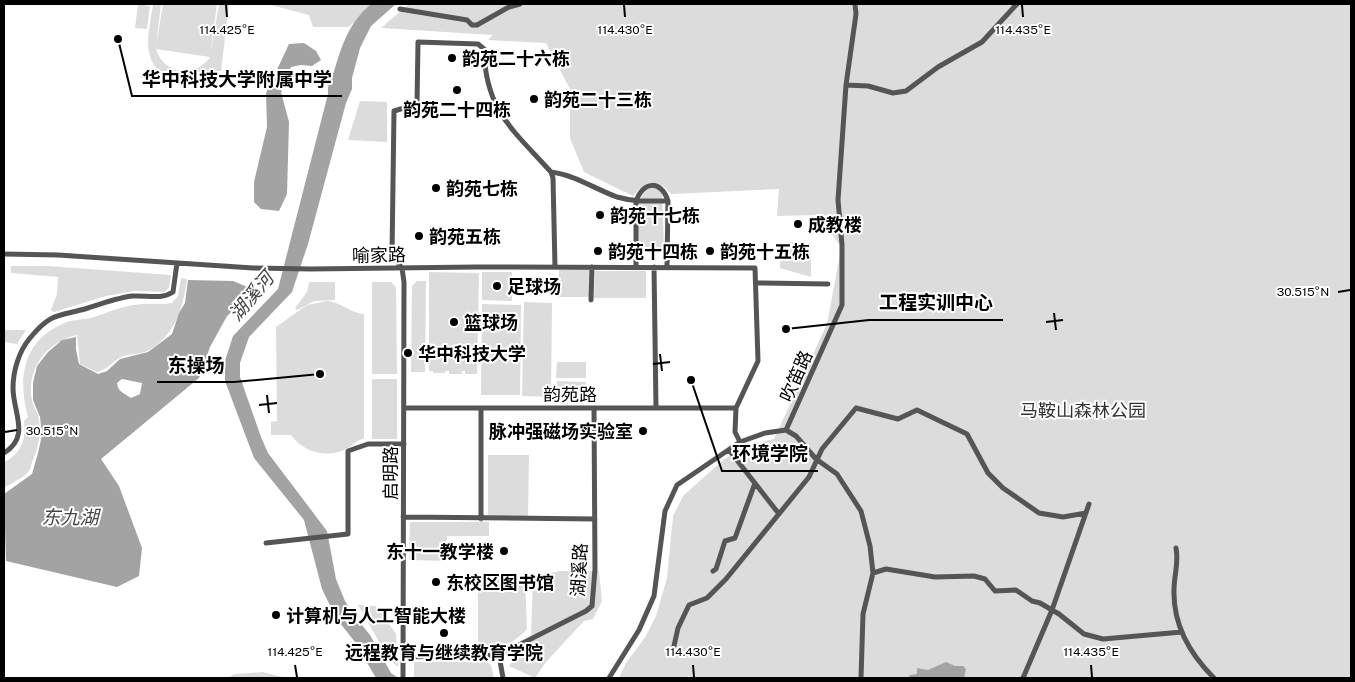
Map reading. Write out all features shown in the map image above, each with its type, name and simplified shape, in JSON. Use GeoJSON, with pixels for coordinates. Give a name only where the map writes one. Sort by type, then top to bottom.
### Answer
{"type":"FeatureCollection","features":[{"type":"Feature","properties":{"kind":"street"},"geometry":{"type":"LineString","coordinates":[[400,9],[467,20],[472,25],[477,25],[509,7],[520,4]]}},
{"type":"Feature","properties":{"kind":"street","name":"吹笛路"},"geometry":{"type":"LineString","coordinates":[[786,430],[842,305],[842,245],[838,200],[846,85],[856,4]]}},
{"type":"Feature","properties":{"kind":"street"},"geometry":{"type":"LineString","coordinates":[[846,85],[868,86],[893,93],[906,91],[938,67],[982,42],[1017,4]]}},
{"type":"Feature","properties":{"kind":"street"},"geometry":{"type":"LineString","coordinates":[[402,268],[392,255],[394,111],[417,104],[418,42],[478,44],[484,49],[484,74],[500,115],[510,129],[551,172],[554,178],[555,267]]}},
{"type":"Feature","properties":{"kind":"street"},"geometry":{"type":"LineString","coordinates":[[551,172],[563,173],[617,197],[636,202],[668,201]]}},
{"type":"Feature","properties":{"kind":"street"},"geometry":{"type":"LineString","coordinates":[[636,267],[636,202],[638,193],[644,187],[652,185],[665,192],[668,201],[667,267]]}},
{"type":"Feature","properties":{"kind":"street","name":"喻家路"},"geometry":{"type":"LineString","coordinates":[[4,254],[58,255],[311,269],[755,268],[756,283]]}},
{"type":"Feature","properties":{"kind":"street"},"geometry":{"type":"LineString","coordinates":[[4,453],[16,442],[20,428],[13,386],[16,365],[24,346],[36,332],[49,319],[66,312],[126,297],[167,296],[173,292],[177,263]]}},
{"type":"Feature","properties":{"kind":"street"},"geometry":{"type":"LineString","coordinates":[[591,300],[592,267]]}},
{"type":"Feature","properties":{"kind":"street"},"geometry":{"type":"LineString","coordinates":[[654,267],[656,408]]}},
{"type":"Feature","properties":{"kind":"street","name":"启明路"},"geometry":{"type":"LineString","coordinates":[[402,268],[404,408],[403,677]]}},
{"type":"Feature","properties":{"kind":"street"},"geometry":{"type":"LineString","coordinates":[[740,442],[735,432],[736,408],[758,361],[756,283],[828,284]]}},
{"type":"Feature","properties":{"kind":"street","name":"韵苑路"},"geometry":{"type":"LineString","coordinates":[[404,408],[736,408]]}},
{"type":"Feature","properties":{"kind":"street"},"geometry":{"type":"LineString","coordinates":[[480,408],[481,519]]}},
{"type":"Feature","properties":{"kind":"street","name":"湖溪路"},"geometry":{"type":"LineString","coordinates":[[499,655],[573,618],[592,606],[595,519],[594,408]]}},
{"type":"Feature","properties":{"kind":"street"},"geometry":{"type":"LineString","coordinates":[[674,646],[678,628],[689,605],[707,598],[779,514],[809,477],[816,459],[856,408],[898,420],[917,410],[967,434],[988,473],[1003,488],[1039,513],[1063,517],[1086,513]]}},
{"type":"Feature","properties":{"kind":"street"},"geometry":{"type":"LineString","coordinates":[[609,678],[640,630],[654,596],[665,511],[677,486],[740,442],[765,433],[786,430],[796,436],[816,459],[837,474],[861,511],[870,546],[873,572],[863,614],[861,678]]}},
{"type":"Feature","properties":{"kind":"street"},"geometry":{"type":"LineString","coordinates":[[266,543],[333,534],[348,534],[348,451],[368,444],[404,444]]}},
{"type":"Feature","properties":{"kind":"street"},"geometry":{"type":"LineString","coordinates":[[729,450],[779,514]]}},
{"type":"Feature","properties":{"kind":"street"},"geometry":{"type":"LineString","coordinates":[[713,571],[716,569],[725,541],[735,538],[755,483]]}},
{"type":"Feature","properties":{"kind":"street"},"geometry":{"type":"LineString","coordinates":[[1023,678],[1052,610],[1089,504]]}},
{"type":"Feature","properties":{"kind":"street"},"geometry":{"type":"LineString","coordinates":[[403,517],[595,519]]}},
{"type":"Feature","properties":{"kind":"street"},"geometry":{"type":"LineString","coordinates":[[1176,548],[1178,561],[1174,594],[1182,632],[1192,654],[1214,678]]}},
{"type":"Feature","properties":{"kind":"street"},"geometry":{"type":"LineString","coordinates":[[873,572],[886,569],[936,577],[974,576],[984,579],[995,591],[1016,590],[1032,601],[1052,610],[1084,634],[1103,639],[1182,632]]}},
{"type":"Feature","properties":{"kind":"street"},"geometry":{"type":"LineString","coordinates":[[403,657],[499,655],[503,678]]}},
{"type":"Feature","properties":{"kind":"green space"},"geometry":{"type":"Polygon","coordinates":[[[138,4],[150,6],[147,29],[135,28],[138,4]]]}},
{"type":"Feature","properties":{"kind":"green space"},"geometry":{"type":"Polygon","coordinates":[[[153,4],[161,4],[156,46],[163,4],[217,4],[210,55],[219,4],[229,4],[221,71],[192,78],[176,79],[165,75],[157,69],[152,61],[148,43],[153,4]],[[156,49],[160,58],[166,64],[180,71],[196,69],[210,57],[156,49]]]}},
{"type":"Feature","properties":{"kind":"green space"},"geometry":{"type":"Polygon","coordinates":[[[267,4],[371,4],[371,10],[348,27],[313,27],[309,15],[267,4]]]}},
{"type":"Feature","properties":{"kind":"green space","name":"马鞍山森林公园"},"geometry":{"type":"Polygon","coordinates":[[[409,4],[1351,4],[1351,678],[619,678],[626,663],[646,636],[656,616],[667,578],[673,516],[683,496],[722,461],[744,446],[774,439],[827,324],[842,244],[839,240],[839,244],[818,215],[777,216],[779,189],[671,194],[661,185],[651,183],[642,187],[633,196],[584,172],[570,138],[570,89],[546,43],[488,40],[493,35],[381,28],[409,4]]]}},
{"type":"Feature","properties":{"kind":"green space"},"geometry":{"type":"Polygon","coordinates":[[[360,101],[387,102],[387,142],[348,140],[360,101]]]}},
{"type":"Feature","properties":{"kind":"green space"},"geometry":{"type":"Polygon","coordinates":[[[649,188],[656,188],[662,192],[664,250],[639,250],[638,208],[640,200],[649,188]]]}},
{"type":"Feature","properties":{"kind":"green space"},"geometry":{"type":"Polygon","coordinates":[[[799,242],[807,250],[811,250],[811,277],[780,268],[781,243],[799,242]]]}},
{"type":"Feature","properties":{"kind":"green space"},"geometry":{"type":"Polygon","coordinates":[[[11,266],[47,266],[171,275],[169,288],[164,292],[135,291],[106,296],[54,312],[51,310],[57,294],[58,277],[11,273],[11,266]]]}},
{"type":"Feature","properties":{"kind":"green space"},"geometry":{"type":"Polygon","coordinates":[[[559,270],[590,270],[590,297],[559,297],[559,270]]]}},
{"type":"Feature","properties":{"kind":"green space"},"geometry":{"type":"Polygon","coordinates":[[[595,271],[646,271],[646,298],[594,298],[595,271]]]}},
{"type":"Feature","properties":{"kind":"green space","name":"篮球场"},"geometry":{"type":"Polygon","coordinates":[[[429,272],[479,273],[477,374],[465,374],[465,371],[462,371],[462,374],[449,374],[449,371],[433,373],[433,371],[429,371],[429,272]]]}},
{"type":"Feature","properties":{"kind":"green space","name":"足球场"},"geometry":{"type":"Polygon","coordinates":[[[482,272],[512,272],[512,301],[482,300],[482,272]]]}},
{"type":"Feature","properties":{"kind":"green space"},"geometry":{"type":"Polygon","coordinates":[[[181,278],[187,279],[177,319],[166,336],[149,350],[123,356],[97,372],[80,364],[77,335],[56,344],[41,359],[35,368],[31,389],[32,403],[39,421],[40,433],[37,449],[27,474],[4,488],[5,462],[22,445],[24,421],[28,417],[23,388],[27,361],[32,349],[41,338],[52,329],[70,321],[91,318],[129,306],[172,303],[178,296],[181,278]]]}},
{"type":"Feature","properties":{"kind":"green space"},"geometry":{"type":"Polygon","coordinates":[[[417,281],[426,281],[425,372],[411,372],[412,286],[417,281]]]}},
{"type":"Feature","properties":{"kind":"green space"},"geometry":{"type":"Polygon","coordinates":[[[309,282],[335,282],[335,300],[314,301],[297,310],[295,308],[307,292],[309,282]]]}},
{"type":"Feature","properties":{"kind":"green space"},"geometry":{"type":"Polygon","coordinates":[[[372,282],[391,282],[396,287],[397,374],[372,374],[372,282]]]}},
{"type":"Feature","properties":{"kind":"green space"},"geometry":{"type":"Polygon","coordinates":[[[327,301],[364,314],[364,439],[359,440],[350,447],[332,453],[309,450],[291,435],[271,435],[271,422],[277,421],[276,327],[307,305],[327,301]]]}},
{"type":"Feature","properties":{"kind":"green space"},"geometry":{"type":"Polygon","coordinates":[[[524,302],[552,303],[551,397],[522,396],[524,302]]]}},
{"type":"Feature","properties":{"kind":"green space"},"geometry":{"type":"Polygon","coordinates":[[[482,304],[521,305],[520,395],[481,395],[482,304]]]}},
{"type":"Feature","properties":{"kind":"green space"},"geometry":{"type":"Polygon","coordinates":[[[4,330],[26,330],[17,344],[4,342],[4,330]]]}},
{"type":"Feature","properties":{"kind":"green space"},"geometry":{"type":"Polygon","coordinates":[[[557,362],[586,362],[586,378],[556,378],[557,362]]]}},
{"type":"Feature","properties":{"kind":"green space"},"geometry":{"type":"Polygon","coordinates":[[[372,379],[397,379],[397,439],[372,439],[372,379]]]}},
{"type":"Feature","properties":{"kind":"green space"},"geometry":{"type":"Polygon","coordinates":[[[557,381],[586,382],[587,400],[557,399],[557,381]]]}},
{"type":"Feature","properties":{"kind":"green space"},"geometry":{"type":"Polygon","coordinates":[[[488,455],[529,455],[528,516],[488,516],[488,455]]]}},
{"type":"Feature","properties":{"kind":"green space"},"geometry":{"type":"Polygon","coordinates":[[[410,522],[489,522],[489,536],[447,536],[447,561],[409,560],[410,522]]]}},
{"type":"Feature","properties":{"kind":"green space"},"geometry":{"type":"Polygon","coordinates":[[[560,571],[599,571],[602,601],[593,619],[584,621],[546,662],[535,678],[509,666],[531,637],[533,577],[560,571]]]}},
{"type":"Feature","properties":{"kind":"green space"},"geometry":{"type":"Polygon","coordinates":[[[481,575],[525,577],[527,629],[512,642],[496,647],[482,648],[478,643],[478,579],[481,575]]]}},
{"type":"Feature","properties":{"kind":"green space"},"geometry":{"type":"Polygon","coordinates":[[[358,605],[376,606],[396,634],[398,667],[389,659],[358,605]]]}},
{"type":"Feature","properties":{"kind":"green space"},"geometry":{"type":"Polygon","coordinates":[[[414,662],[487,662],[491,665],[494,678],[414,678],[414,662]]]}},
{"type":"Feature","properties":{"kind":"green space"},"geometry":{"type":"Polygon","coordinates":[[[263,672],[286,678],[226,678],[235,674],[263,672]]]}},
{"type":"Feature","properties":{"kind":"water"},"geometry":{"type":"Polygon","coordinates":[[[371,4],[396,4],[371,26],[360,48],[352,78],[352,89],[346,103],[308,244],[292,292],[249,337],[240,363],[240,377],[268,453],[327,531],[336,579],[345,601],[370,635],[391,673],[398,678],[376,678],[355,642],[336,618],[322,589],[304,520],[254,458],[225,381],[225,361],[233,336],[278,289],[329,84],[352,25],[371,4]]]}},
{"type":"Feature","properties":{"kind":"water"},"geometry":{"type":"Polygon","coordinates":[[[304,43],[316,51],[321,60],[312,66],[301,65],[291,67],[281,92],[289,122],[287,194],[279,211],[261,209],[254,202],[254,182],[267,127],[266,93],[289,44],[304,43]]]}},
{"type":"Feature","properties":{"kind":"water","name":"东九湖"},"geometry":{"type":"Polygon","coordinates":[[[188,280],[233,281],[257,291],[227,316],[210,347],[199,378],[101,459],[119,486],[142,548],[139,576],[117,587],[6,561],[4,494],[32,474],[42,435],[40,417],[33,400],[33,383],[37,366],[48,352],[62,340],[76,337],[79,364],[98,374],[107,371],[120,359],[148,352],[172,334],[179,313],[185,303],[188,280]],[[122,379],[117,383],[120,390],[131,398],[140,394],[142,383],[122,379]]]}},
{"type":"Feature","properties":{"kind":"water"},"geometry":{"type":"Polygon","coordinates":[[[946,662],[955,666],[963,666],[966,669],[964,678],[908,678],[910,675],[917,674],[917,668],[928,670],[946,662]]]}},
{"type":"Feature","properties":{"kind":"place","name":"华中科技大学附属中学"},"geometry":{"type":"Point","coordinates":[118,39]}},
{"type":"Feature","properties":{"kind":"place","name":"韵苑二十六栋"},"geometry":{"type":"Point","coordinates":[452,58]}},
{"type":"Feature","properties":{"kind":"place","name":"韵苑二十四栋"},"geometry":{"type":"Point","coordinates":[457,90]}},
{"type":"Feature","properties":{"kind":"place","name":"韵苑二十三栋"},"geometry":{"type":"Point","coordinates":[534,99]}},
{"type":"Feature","properties":{"kind":"place","name":"韵苑七栋"},"geometry":{"type":"Point","coordinates":[436,188]}},
{"type":"Feature","properties":{"kind":"place","name":"韵苑十七栋"},"geometry":{"type":"Point","coordinates":[600,215]}},
{"type":"Feature","properties":{"kind":"place","name":"成教楼"},"geometry":{"type":"Point","coordinates":[798,224]}},
{"type":"Feature","properties":{"kind":"place","name":"韵苑五栋"},"geometry":{"type":"Point","coordinates":[419,236]}},
{"type":"Feature","properties":{"kind":"place","name":"韵苑十四栋"},"geometry":{"type":"Point","coordinates":[598,251]}},
{"type":"Feature","properties":{"kind":"place","name":"韵苑十五栋"},"geometry":{"type":"Point","coordinates":[710,251]}},
{"type":"Feature","properties":{"kind":"place","name":"足球场"},"geometry":{"type":"Point","coordinates":[497,286]}},
{"type":"Feature","properties":{"kind":"place","name":"篮球场"},"geometry":{"type":"Point","coordinates":[454,322]}},
{"type":"Feature","properties":{"kind":"place","name":"工程实训中心"},"geometry":{"type":"Point","coordinates":[786,329]}},
{"type":"Feature","properties":{"kind":"place","name":"华中科技大学"},"geometry":{"type":"Point","coordinates":[408,353]}},
{"type":"Feature","properties":{"kind":"place","name":"东操场"},"geometry":{"type":"Point","coordinates":[320,374]}},
{"type":"Feature","properties":{"kind":"place","name":"环境学院"},"geometry":{"type":"Point","coordinates":[691,380]}},
{"type":"Feature","properties":{"kind":"place","name":"脉冲强磁场实验室"},"geometry":{"type":"Point","coordinates":[643,431]}},
{"type":"Feature","properties":{"kind":"place","name":"东十一教学楼"},"geometry":{"type":"Point","coordinates":[504,551]}},
{"type":"Feature","properties":{"kind":"place","name":"东校区图书馆"},"geometry":{"type":"Point","coordinates":[436,582]}},
{"type":"Feature","properties":{"kind":"place","name":"计算机与人工智能大楼"},"geometry":{"type":"Point","coordinates":[276,615]}},
{"type":"Feature","properties":{"kind":"place","name":"远程教育与继续教育学院"},"geometry":{"type":"Point","coordinates":[444,633]}},
{"type":"Feature","properties":{"kind":"water label","name":"湖溪河"},"geometry":{"type":"Point","coordinates":[251,296]}}]}
